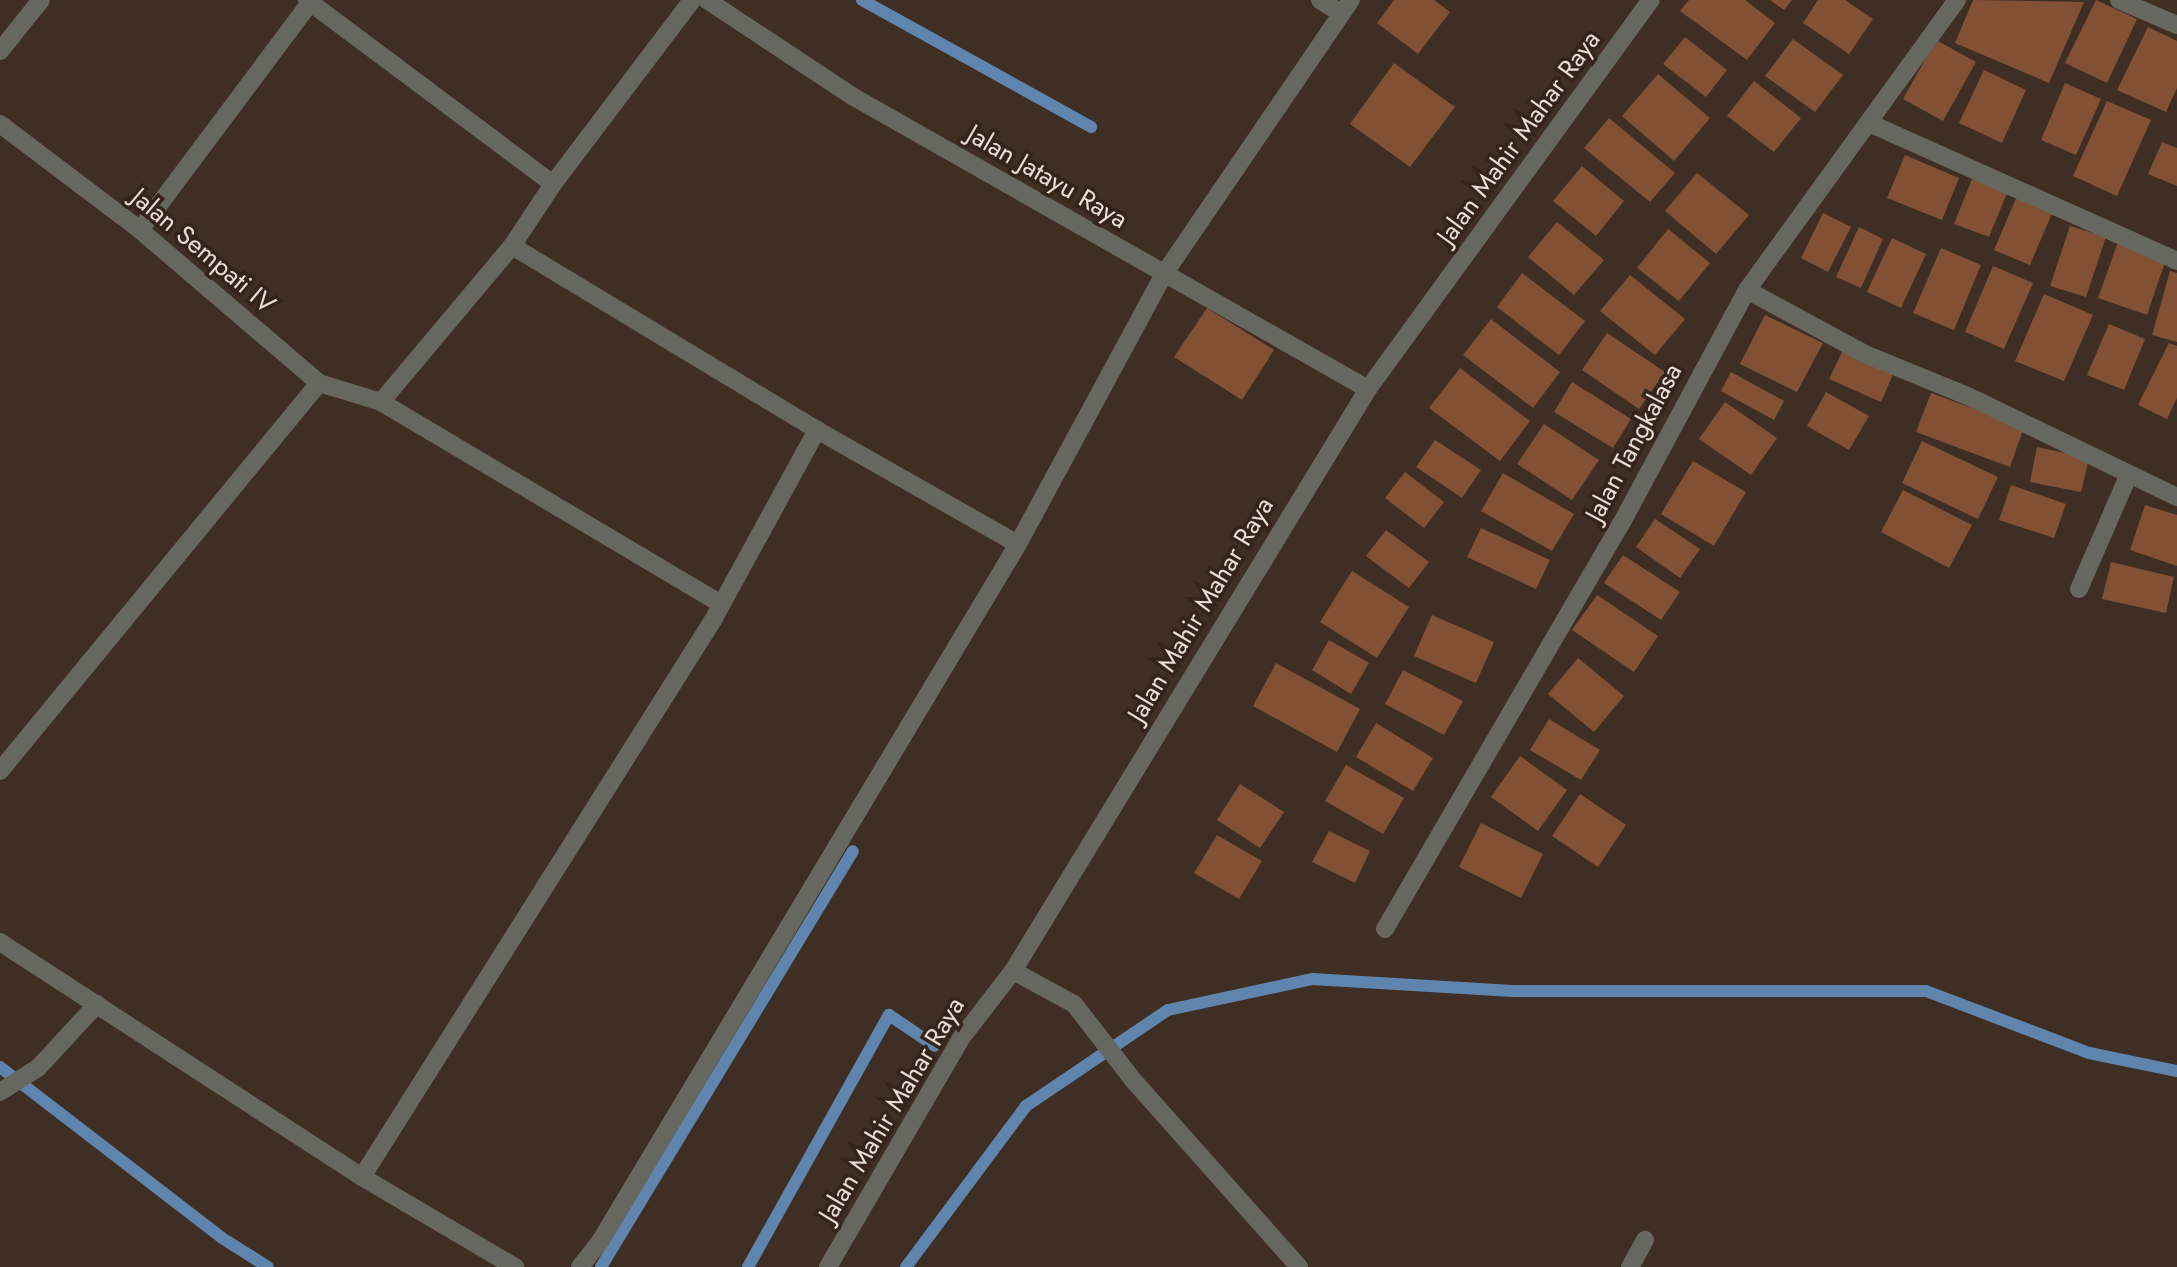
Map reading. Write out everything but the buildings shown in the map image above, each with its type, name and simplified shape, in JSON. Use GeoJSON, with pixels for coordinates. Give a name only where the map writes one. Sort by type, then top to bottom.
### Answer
{"type":"FeatureCollection","features":[{"type":"Feature","properties":{"kind":"street"},"geometry":{"type":"LineString","coordinates":[[0,51],[41,0]]}},
{"type":"Feature","properties":{"kind":"street"},"geometry":{"type":"LineString","coordinates":[[381,402],[512,246],[553,184],[692,0]]}},
{"type":"Feature","properties":{"kind":"street","name":"Jalan Jatayu Raya"},"geometry":{"type":"LineString","coordinates":[[707,0],[852,96],[1368,389]]}},
{"type":"Feature","properties":{"kind":"street"},"geometry":{"type":"LineString","coordinates":[[580,1267],[601,1240],[1018,544],[1164,274],[1346,7],[1320,0]]}},
{"type":"Feature","properties":{"kind":"street","name":"Jalan Mahir Mahar Raya"},"geometry":{"type":"LineString","coordinates":[[828,1267],[962,1037],[1013,971],[1368,389],[1651,0]]}},
{"type":"Feature","properties":{"kind":"street","name":"Jalan Tangkalasa"},"geometry":{"type":"LineString","coordinates":[[1385,929],[1615,536],[1747,290],[1957,0]]}},
{"type":"Feature","properties":{"kind":"street"},"geometry":{"type":"LineString","coordinates":[[2119,0],[2177,26]]}},
{"type":"Feature","properties":{"kind":"street"},"geometry":{"type":"LineString","coordinates":[[140,230],[308,1],[553,184]]}},
{"type":"Feature","properties":{"kind":"street"},"geometry":{"type":"LineString","coordinates":[[1869,123],[2177,261]]}},
{"type":"Feature","properties":{"kind":"street","name":"Jalan Sempati IV"},"geometry":{"type":"LineString","coordinates":[[0,124],[140,230],[319,383],[381,402],[721,604]]}},
{"type":"Feature","properties":{"kind":"street"},"geometry":{"type":"LineString","coordinates":[[512,246],[817,430],[1018,544]]}},
{"type":"Feature","properties":{"kind":"street"},"geometry":{"type":"LineString","coordinates":[[1747,290],[1865,354],[1970,397],[2177,496]]}},
{"type":"Feature","properties":{"kind":"street"},"geometry":{"type":"LineString","coordinates":[[0,771],[319,383]]}},
{"type":"Feature","properties":{"kind":"street"},"geometry":{"type":"LineString","coordinates":[[362,1177],[721,604],[817,430]]}},
{"type":"Feature","properties":{"kind":"street"},"geometry":{"type":"LineString","coordinates":[[2079,589],[2129,474]]}},
{"type":"Feature","properties":{"kind":"street"},"geometry":{"type":"LineString","coordinates":[[0,942],[362,1177],[514,1267]]}},
{"type":"Feature","properties":{"kind":"street"},"geometry":{"type":"LineString","coordinates":[[1013,971],[1074,1004],[1103,1037],[1133,1080],[1299,1267]]}},
{"type":"Feature","properties":{"kind":"street"},"geometry":{"type":"LineString","coordinates":[[0,1092],[38,1068],[97,1004]]}},
{"type":"Feature","properties":{"kind":"street"},"geometry":{"type":"LineString","coordinates":[[1630,1267],[1645,1240]]}},
{"type":"Feature","properties":{"kind":"waterway"},"geometry":{"type":"LineString","coordinates":[[862,0],[1091,127]]}},
{"type":"Feature","properties":{"kind":"waterway"},"geometry":{"type":"LineString","coordinates":[[601,1267],[853,851]]}},
{"type":"Feature","properties":{"kind":"waterway"},"geometry":{"type":"LineString","coordinates":[[906,1267],[1026,1106],[1168,1010],[1312,979],[1513,991],[1926,991],[2089,1053],[2177,1071]]}},
{"type":"Feature","properties":{"kind":"waterway"},"geometry":{"type":"LineString","coordinates":[[748,1267],[889,1015],[935,1046]]}},
{"type":"Feature","properties":{"kind":"waterway"},"geometry":{"type":"LineString","coordinates":[[0,1067],[222,1238],[268,1267]]}}]}
